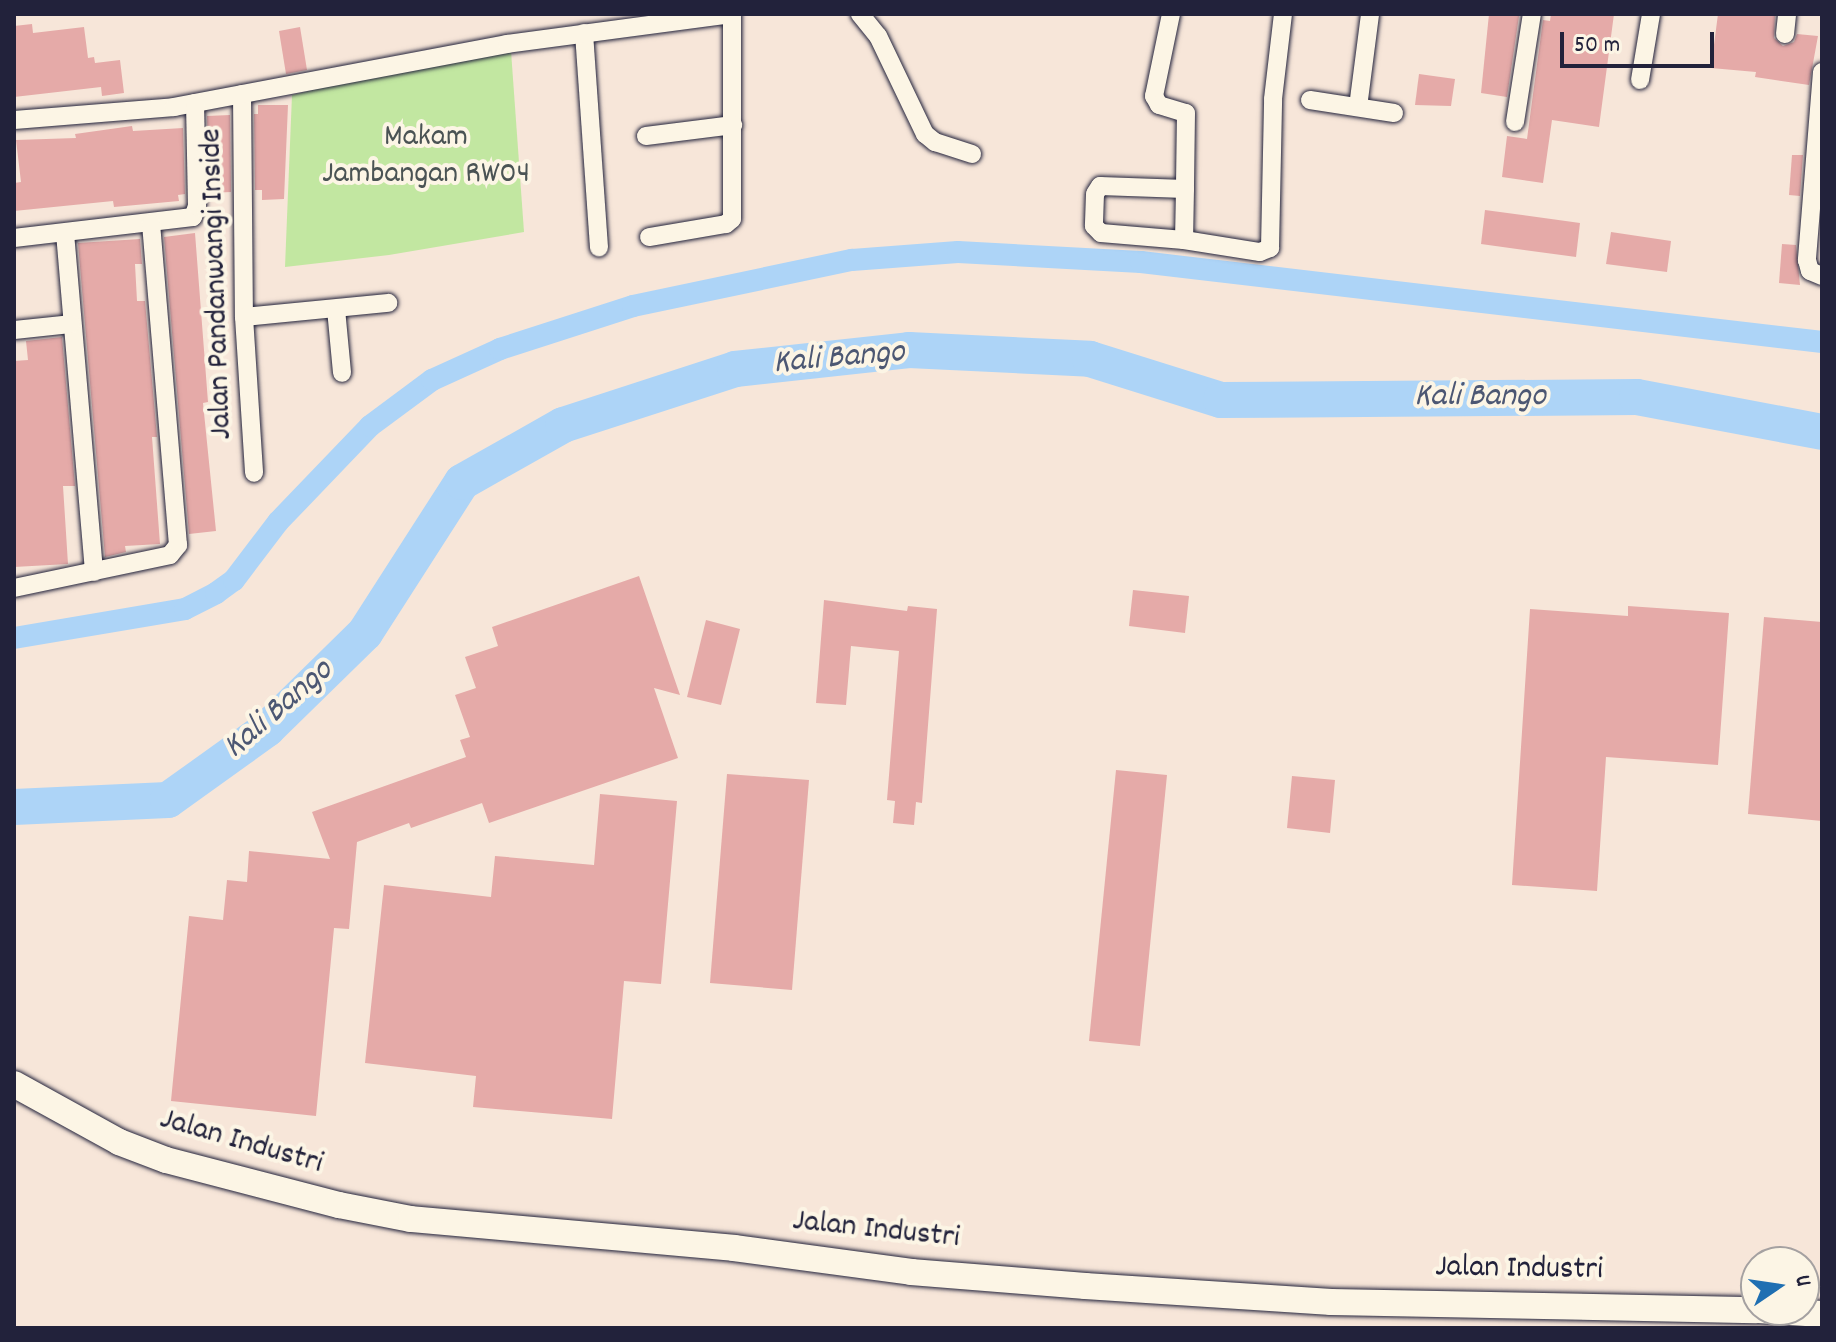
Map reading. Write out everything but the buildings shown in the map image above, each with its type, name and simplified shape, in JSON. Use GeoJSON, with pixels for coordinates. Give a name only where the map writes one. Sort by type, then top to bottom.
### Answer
{"type":"FeatureCollection","features":[{"type":"Feature","properties":{"kind":"street"},"geometry":{"type":"LineString","coordinates":[[14,120],[195,103],[507,44],[732,14],[732,219],[726,224],[649,237]]}},
{"type":"Feature","properties":{"kind":"street"},"geometry":{"type":"LineString","coordinates":[[860,14],[878,36],[925,134],[935,142],[972,154]]}},
{"type":"Feature","properties":{"kind":"street"},"geometry":{"type":"LineString","coordinates":[[1171,14],[1154,96],[1159,105],[1182,109],[1186,113],[1184,240]]}},
{"type":"Feature","properties":{"kind":"street"},"geometry":{"type":"LineString","coordinates":[[1185,189],[1098,187],[1094,226],[1101,233],[1184,240],[1260,252],[1272,245],[1273,99],[1283,14]]}},
{"type":"Feature","properties":{"kind":"street"},"geometry":{"type":"LineString","coordinates":[[1358,107],[1370,14]]}},
{"type":"Feature","properties":{"kind":"street"},"geometry":{"type":"LineString","coordinates":[[1515,122],[1532,14]]}},
{"type":"Feature","properties":{"kind":"street"},"geometry":{"type":"LineString","coordinates":[[1640,80],[1651,14]]}},
{"type":"Feature","properties":{"kind":"street"},"geometry":{"type":"LineString","coordinates":[[1785,34],[1787,14]]}},
{"type":"Feature","properties":{"kind":"street"},"geometry":{"type":"LineString","coordinates":[[584,33],[599,247]]}},
{"type":"Feature","properties":{"kind":"street"},"geometry":{"type":"LineString","coordinates":[[1822,72],[1807,260],[1810,271],[1822,276]]}},
{"type":"Feature","properties":{"kind":"street","name":"Jalan Pandanwangi Inside"},"geometry":{"type":"LineString","coordinates":[[242,94],[244,317],[254,473]]}},
{"type":"Feature","properties":{"kind":"street"},"geometry":{"type":"LineString","coordinates":[[1310,100],[1394,113]]}},
{"type":"Feature","properties":{"kind":"street"},"geometry":{"type":"LineString","coordinates":[[14,238],[151,224],[187,219],[196,214],[195,103]]}},
{"type":"Feature","properties":{"kind":"street"},"geometry":{"type":"LineString","coordinates":[[646,136],[733,125]]}},
{"type":"Feature","properties":{"kind":"street"},"geometry":{"type":"LineString","coordinates":[[14,588],[170,555],[178,545],[151,224]]}},
{"type":"Feature","properties":{"kind":"street"},"geometry":{"type":"LineString","coordinates":[[65,233],[94,572]]}},
{"type":"Feature","properties":{"kind":"street"},"geometry":{"type":"LineString","coordinates":[[244,317],[388,303]]}},
{"type":"Feature","properties":{"kind":"street"},"geometry":{"type":"LineString","coordinates":[[336,309],[342,373]]}},
{"type":"Feature","properties":{"kind":"street"},"geometry":{"type":"LineString","coordinates":[[14,330],[71,324]]}},
{"type":"Feature","properties":{"kind":"street","name":"Jalan Industri"},"geometry":{"type":"LineString","coordinates":[[14,1084],[119,1142],[166,1160],[339,1205],[411,1219],[734,1248],[911,1272],[1085,1286],[1331,1302],[1740,1310]]}},
{"type":"Feature","properties":{"kind":"green space","name":"Makam Jambangan RW04"},"geometry":{"type":"Polygon","coordinates":[[[511,51],[524,232],[389,255],[285,267],[292,95],[365,77],[511,51]]]}},
{"type":"Feature","properties":{"kind":"waterway","name":"Kali Bango"},"geometry":{"type":"LineString","coordinates":[[14,638],[185,609],[216,593],[234,580],[278,522],[370,426],[432,380],[500,349],[633,306],[852,260],[958,252],[1141,262],[1822,342]]}},
{"type":"Feature","properties":{"kind":"waterway","name":"Kali Bango"},"geometry":{"type":"LineString","coordinates":[[14,807],[168,800],[267,729],[365,633],[462,482],[563,425],[735,369],[909,350],[1090,359],[1221,400],[1637,397],[1822,432]]}}]}
